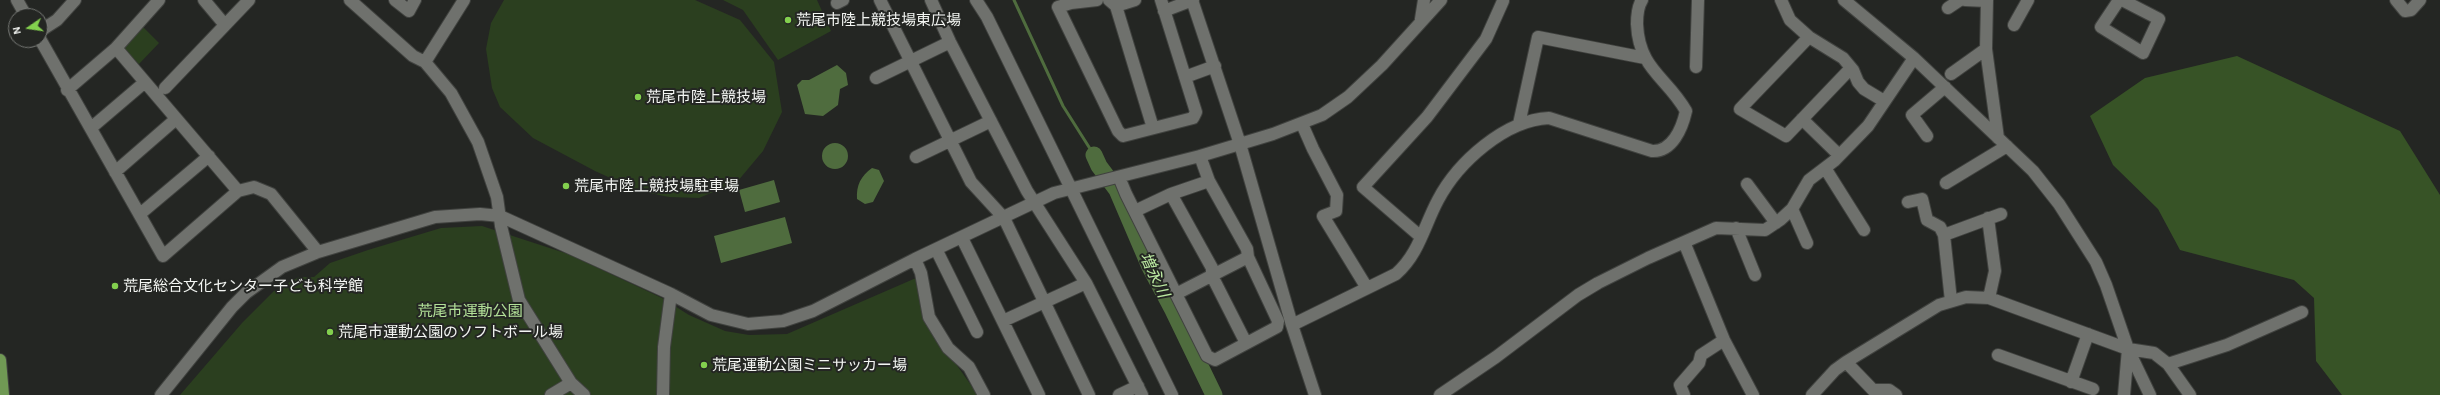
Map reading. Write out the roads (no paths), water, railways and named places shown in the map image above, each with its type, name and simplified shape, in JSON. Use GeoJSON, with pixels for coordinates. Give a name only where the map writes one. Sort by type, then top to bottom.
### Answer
{"type":"FeatureCollection","features":[{"type":"Feature","properties":{"kind":"main road"},"geometry":{"type":"LineString","coordinates":[[0,360],[3,395]]}},
{"type":"Feature","properties":{"kind":"street"},"geometry":{"type":"LineString","coordinates":[[67,90],[116,48],[159,0]]}},
{"type":"Feature","properties":{"kind":"street"},"geometry":{"type":"LineString","coordinates":[[204,0],[225,25]]}},
{"type":"Feature","properties":{"kind":"street"},"geometry":{"type":"LineString","coordinates":[[165,88],[250,0]]}},
{"type":"Feature","properties":{"kind":"street"},"geometry":{"type":"LineString","coordinates":[[350,0],[413,56],[425,62],[450,93],[478,142],[497,197],[500,216],[522,305],[571,383],[584,395]]}},
{"type":"Feature","properties":{"kind":"street"},"geometry":{"type":"LineString","coordinates":[[395,0],[409,11],[415,0]]}},
{"type":"Feature","properties":{"kind":"street"},"geometry":{"type":"LineString","coordinates":[[425,62],[464,0]]}},
{"type":"Feature","properties":{"kind":"street"},"geometry":{"type":"LineString","coordinates":[[880,0],[912,61],[971,182],[1004,218],[1089,395]]}},
{"type":"Feature","properties":{"kind":"street"},"geometry":{"type":"LineString","coordinates":[[932,0],[950,42],[991,121],[1036,203],[1086,283],[1140,390],[1119,395]]}},
{"type":"Feature","properties":{"kind":"street"},"geometry":{"type":"LineString","coordinates":[[976,0],[987,17],[1172,395]]}},
{"type":"Feature","properties":{"kind":"street"},"geometry":{"type":"LineString","coordinates":[[1097,0],[1071,3],[1058,7],[1118,131],[1123,136],[1193,118],[1196,112],[1162,5],[1196,1],[1240,144],[1292,325],[1315,395]]}},
{"type":"Feature","properties":{"kind":"street"},"geometry":{"type":"LineString","coordinates":[[1135,0],[1112,2],[1153,128]]}},
{"type":"Feature","properties":{"kind":"street"},"geometry":{"type":"LineString","coordinates":[[1421,20],[1424,0]]}},
{"type":"Feature","properties":{"kind":"street"},"geometry":{"type":"LineString","coordinates":[[161,395],[232,307],[246,293],[282,267],[318,252],[435,217],[480,214],[500,216],[671,294],[711,315],[732,322],[767,323],[783,321],[813,311],[915,259],[1070,188],[1200,156],[1302,124],[1322,115],[1348,97],[1382,65],[1421,20],[1441,0]]}},
{"type":"Feature","properties":{"kind":"street"},"geometry":{"type":"LineString","coordinates":[[1292,325],[1396,274],[1404,267],[1413,255],[1438,200],[1462,166],[1476,152],[1519,124],[1534,119],[1549,118],[1652,151],[1659,151],[1668,148],[1684,122],[1686,111],[1681,103],[1651,70],[1645,58],[1638,37],[1637,20],[1642,0]]}},
{"type":"Feature","properties":{"kind":"street"},"geometry":{"type":"LineString","coordinates":[[1696,67],[1698,0]]}},
{"type":"Feature","properties":{"kind":"street"},"geometry":{"type":"LineString","coordinates":[[1781,0],[1790,20],[1809,37],[1843,58],[1864,89],[1884,101]]}},
{"type":"Feature","properties":{"kind":"street"},"geometry":{"type":"LineString","coordinates":[[1844,0],[1914,58],[2033,171],[2082,240],[2106,286],[2128,349],[2150,395]]}},
{"type":"Feature","properties":{"kind":"street"},"geometry":{"type":"LineString","coordinates":[[1948,8],[1960,0]]}},
{"type":"Feature","properties":{"kind":"street"},"geometry":{"type":"LineString","coordinates":[[1965,0],[1987,1],[1986,49],[1998,138]]}},
{"type":"Feature","properties":{"kind":"street"},"geometry":{"type":"LineString","coordinates":[[2014,26],[2028,0]]}},
{"type":"Feature","properties":{"kind":"street"},"geometry":{"type":"LineString","coordinates":[[2119,0],[2101,27],[2143,53],[2160,19],[2122,0]]}},
{"type":"Feature","properties":{"kind":"street"},"geometry":{"type":"LineString","coordinates":[[2396,0],[2405,11],[2411,10],[2420,0]]}},
{"type":"Feature","properties":{"kind":"street"},"geometry":{"type":"LineString","coordinates":[[1421,237],[1363,187],[1427,117],[1486,39],[1503,1]]}},
{"type":"Feature","properties":{"kind":"street"},"geometry":{"type":"LineString","coordinates":[[48,26],[57,20],[70,2]]}},
{"type":"Feature","properties":{"kind":"street"},"geometry":{"type":"LineString","coordinates":[[1519,124],[1538,37],[1645,58]]}},
{"type":"Feature","properties":{"kind":"street"},"geometry":{"type":"LineString","coordinates":[[1809,37],[1740,109],[1786,136],[1851,68]]}},
{"type":"Feature","properties":{"kind":"street"},"geometry":{"type":"LineString","coordinates":[[876,78],[950,42]]}},
{"type":"Feature","properties":{"kind":"street"},"geometry":{"type":"LineString","coordinates":[[45,48],[67,90],[91,128],[163,256],[238,191],[254,187],[271,194],[318,252]]}},
{"type":"Feature","properties":{"kind":"street"},"geometry":{"type":"LineString","coordinates":[[116,48],[238,191]]}},
{"type":"Feature","properties":{"kind":"street"},"geometry":{"type":"LineString","coordinates":[[1951,74],[1986,49]]}},
{"type":"Feature","properties":{"kind":"street"},"geometry":{"type":"LineString","coordinates":[[1440,395],[1496,357],[1578,295],[1642,261],[1716,228],[1765,230],[1776,223],[1792,209],[1809,180],[1825,168],[1868,126],[1914,58]]}},
{"type":"Feature","properties":{"kind":"street"},"geometry":{"type":"LineString","coordinates":[[1185,77],[1215,66]]}},
{"type":"Feature","properties":{"kind":"street"},"geometry":{"type":"LineString","coordinates":[[91,128],[144,82]]}},
{"type":"Feature","properties":{"kind":"street"},"geometry":{"type":"LineString","coordinates":[[1927,136],[1912,115],[1945,88]]}},
{"type":"Feature","properties":{"kind":"street"},"geometry":{"type":"LineString","coordinates":[[115,172],[176,119]]}},
{"type":"Feature","properties":{"kind":"street"},"geometry":{"type":"LineString","coordinates":[[1802,119],[1839,155]]}},
{"type":"Feature","properties":{"kind":"street"},"geometry":{"type":"LineString","coordinates":[[916,157],[991,121]]}},
{"type":"Feature","properties":{"kind":"street"},"geometry":{"type":"LineString","coordinates":[[1302,124],[1313,149],[1337,194],[1336,211],[1323,216],[1367,288]]}},
{"type":"Feature","properties":{"kind":"street"},"geometry":{"type":"LineString","coordinates":[[1946,183],[2007,146]]}},
{"type":"Feature","properties":{"kind":"street"},"geometry":{"type":"LineString","coordinates":[[140,214],[209,156]]}},
{"type":"Feature","properties":{"kind":"street"},"geometry":{"type":"LineString","coordinates":[[1119,177],[1207,356],[1215,360],[1277,327],[1278,321],[1248,257],[1247,248],[1209,181],[1200,156]]}},
{"type":"Feature","properties":{"kind":"street"},"geometry":{"type":"LineString","coordinates":[[1825,168],[1864,230]]}},
{"type":"Feature","properties":{"kind":"street"},"geometry":{"type":"LineString","coordinates":[[1135,211],[1171,194],[1209,181]]}},
{"type":"Feature","properties":{"kind":"street"},"geometry":{"type":"LineString","coordinates":[[1747,184],[1776,223]]}},
{"type":"Feature","properties":{"kind":"street"},"geometry":{"type":"LineString","coordinates":[[1171,194],[1212,268],[1212,276],[1246,344]]}},
{"type":"Feature","properties":{"kind":"street"},"geometry":{"type":"LineString","coordinates":[[1908,202],[1922,199],[1927,220],[1940,227],[1944,235],[1951,301]]}},
{"type":"Feature","properties":{"kind":"street"},"geometry":{"type":"LineString","coordinates":[[1792,209],[1807,243]]}},
{"type":"Feature","properties":{"kind":"street"},"geometry":{"type":"LineString","coordinates":[[1944,235],[2001,214]]}},
{"type":"Feature","properties":{"kind":"street"},"geometry":{"type":"LineString","coordinates":[[1988,218],[1995,271],[1989,298]]}},
{"type":"Feature","properties":{"kind":"street"},"geometry":{"type":"LineString","coordinates":[[1736,228],[1755,275]]}},
{"type":"Feature","properties":{"kind":"street"},"geometry":{"type":"LineString","coordinates":[[962,238],[1039,395]]}},
{"type":"Feature","properties":{"kind":"street"},"geometry":{"type":"LineString","coordinates":[[1684,242],[1724,340],[1753,395]]}},
{"type":"Feature","properties":{"kind":"street"},"geometry":{"type":"LineString","coordinates":[[936,250],[977,332]]}},
{"type":"Feature","properties":{"kind":"street"},"geometry":{"type":"LineString","coordinates":[[1176,294],[1248,257]]}},
{"type":"Feature","properties":{"kind":"street"},"geometry":{"type":"LineString","coordinates":[[915,259],[921,273],[929,317],[948,348],[969,367],[984,395]]}},
{"type":"Feature","properties":{"kind":"street"},"geometry":{"type":"LineString","coordinates":[[1003,321],[1086,283]]}},
{"type":"Feature","properties":{"kind":"street"},"geometry":{"type":"LineString","coordinates":[[662,395],[664,347],[671,294]]}},
{"type":"Feature","properties":{"kind":"street"},"geometry":{"type":"LineString","coordinates":[[1812,395],[1835,370],[1846,362],[1939,306],[1966,297],[1989,298],[2128,349],[2154,353],[2168,364],[2190,395]]}},
{"type":"Feature","properties":{"kind":"street"},"geometry":{"type":"LineString","coordinates":[[2168,364],[2227,345],[2302,312]]}},
{"type":"Feature","properties":{"kind":"street"},"geometry":{"type":"LineString","coordinates":[[2071,382],[2088,334]]}},
{"type":"Feature","properties":{"kind":"street"},"geometry":{"type":"LineString","coordinates":[[1684,395],[1680,385],[1699,363],[1701,355],[1724,340]]}},
{"type":"Feature","properties":{"kind":"street"},"geometry":{"type":"LineString","coordinates":[[2124,395],[2128,349]]}},
{"type":"Feature","properties":{"kind":"street"},"geometry":{"type":"LineString","coordinates":[[1998,355],[2093,390]]}},
{"type":"Feature","properties":{"kind":"street"},"geometry":{"type":"LineString","coordinates":[[1846,362],[1873,390],[1889,390],[1896,395]]}},
{"type":"Feature","properties":{"kind":"street"},"geometry":{"type":"LineString","coordinates":[[551,395],[571,383]]}},
{"type":"Feature","properties":{"kind":"waterway"},"geometry":{"type":"LineString","coordinates":[[1014,0],[1063,106],[1094,155]]}},
{"type":"Feature","properties":{"kind":"waterway","name":"増永川"},"geometry":{"type":"LineString","coordinates":[[1094,155],[1099,166],[1117,190],[1150,267],[1173,310],[1214,395]]}},
{"type":"Feature","properties":{"kind":"place","name":"荒尾市陸上競技場東広場"},"geometry":{"type":"Point","coordinates":[788,20]}},
{"type":"Feature","properties":{"kind":"place","name":"荒尾市陸上競技場"},"geometry":{"type":"Point","coordinates":[638,97]}},
{"type":"Feature","properties":{"kind":"place","name":"荒尾市陸上競技場駐車場"},"geometry":{"type":"Point","coordinates":[566,186]}},
{"type":"Feature","properties":{"kind":"place","name":"荒尾総合文化センター子ども科学館"},"geometry":{"type":"Point","coordinates":[115,286]}},
{"type":"Feature","properties":{"kind":"place","name":"荒尾市運動公園のソフトボール場"},"geometry":{"type":"Point","coordinates":[330,332]}},
{"type":"Feature","properties":{"kind":"place","name":"荒尾運動公園ミニサッカー場"},"geometry":{"type":"Point","coordinates":[704,365]}},
{"type":"Feature","properties":{"kind":"park label","name":"荒尾市運動公園"},"geometry":{"type":"Point","coordinates":[470,311]}}]}
